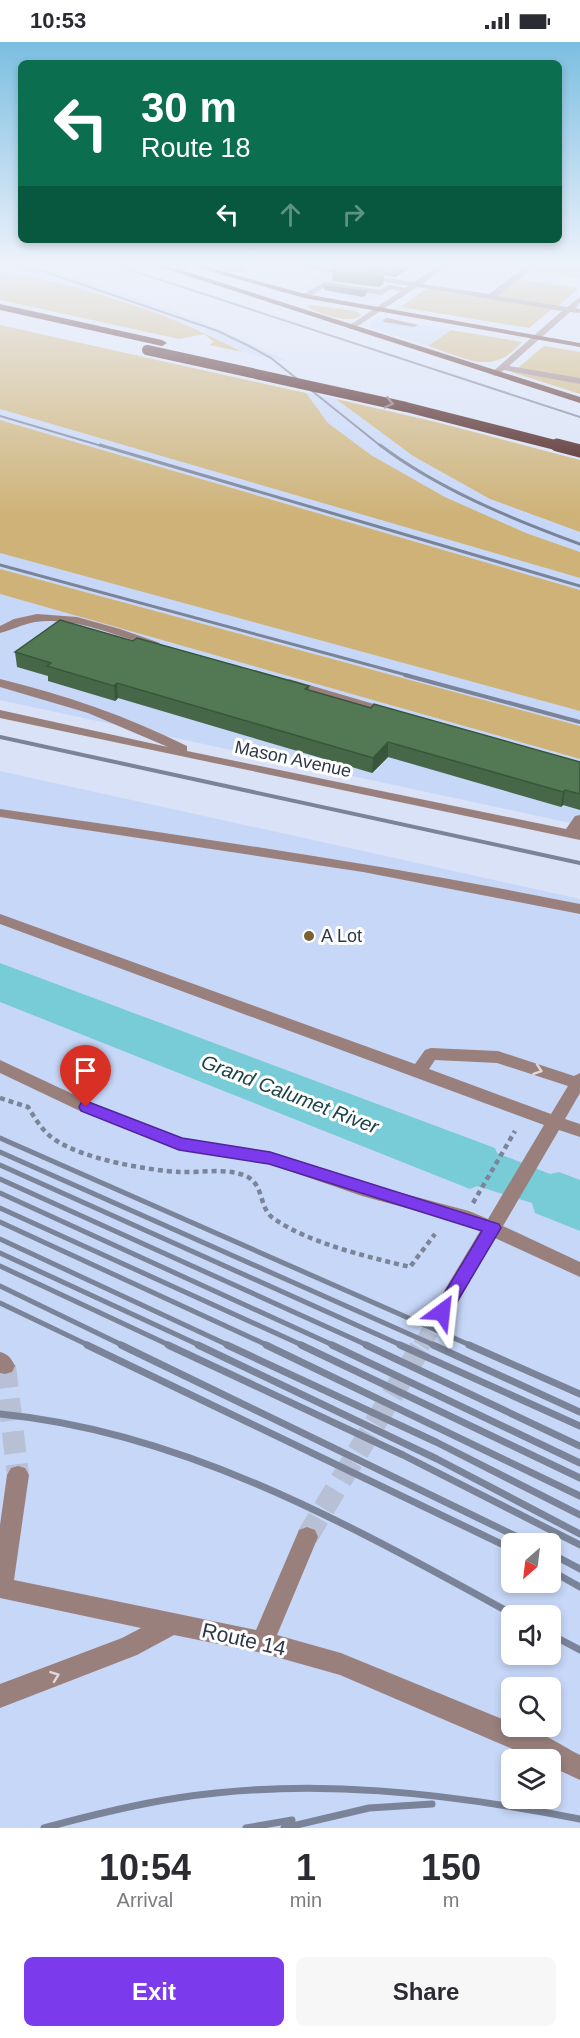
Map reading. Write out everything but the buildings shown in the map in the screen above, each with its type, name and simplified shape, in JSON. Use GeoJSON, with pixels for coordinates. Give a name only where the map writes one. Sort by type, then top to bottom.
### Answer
{"type":"FeatureCollection","features":[{"type":"Feature","properties":{"kind":"highway"},"geometry":{"type":"LineString","coordinates":[[149,350],[417,409],[580,451]]}},
{"type":"Feature","properties":{"kind":"highway"},"geometry":{"type":"LineString","coordinates":[[196,350],[440,403]]}},
{"type":"Feature","properties":{"kind":"main road"},"geometry":{"type":"LineString","coordinates":[[432,350],[498,370],[580,400]]}},
{"type":"Feature","properties":{"kind":"street"},"geometry":{"type":"LineString","coordinates":[[498,370],[521,350]]}},
{"type":"Feature","properties":{"kind":"street"},"geometry":{"type":"LineString","coordinates":[[498,370],[580,381]]}},
{"type":"Feature","properties":{"kind":"street"},"geometry":{"type":"LineString","coordinates":[[0,630],[15,621],[64,617],[166,647]]}},
{"type":"Feature","properties":{"kind":"street"},"geometry":{"type":"LineString","coordinates":[[279,680],[404,717]]}},
{"type":"Feature","properties":{"kind":"street"},"geometry":{"type":"LineString","coordinates":[[0,682],[111,716],[147,730],[195,757]]}},
{"type":"Feature","properties":{"kind":"street","name":"Mason Avenue"},"geometry":{"type":"LineString","coordinates":[[0,714],[195,757],[575,835]]}},
{"type":"Feature","properties":{"kind":"street"},"geometry":{"type":"LineString","coordinates":[[0,813],[325,860],[476,886],[580,909]]}},
{"type":"Feature","properties":{"kind":"street"},"geometry":{"type":"LineString","coordinates":[[575,835],[580,819]]}},
{"type":"Feature","properties":{"kind":"street"},"geometry":{"type":"LineString","coordinates":[[0,919],[580,1131]]}},
{"type":"Feature","properties":{"kind":"street"},"geometry":{"type":"LineString","coordinates":[[418,1072],[431,1054],[498,1057],[579,1081],[442,1312]]}},
{"type":"Feature","properties":{"kind":"street"},"geometry":{"type":"LineString","coordinates":[[0,1066],[86,1107],[179,1144],[270,1158],[493,1228],[580,1269]]}},
{"type":"Feature","properties":{"kind":"street","name":"Route 14"},"geometry":{"type":"LineString","coordinates":[[18,1475],[1,1588],[262,1642],[340,1664],[539,1747],[580,1768]]}},
{"type":"Feature","properties":{"kind":"street"},"geometry":{"type":"LineString","coordinates":[[262,1642],[308,1537]]}},
{"type":"Feature","properties":{"kind":"street"},"geometry":{"type":"LineString","coordinates":[[0,1696],[129,1647],[173,1623]]}},
{"type":"Feature","properties":{"kind":"path"},"geometry":{"type":"LineString","coordinates":[[0,1098],[28,1107],[37,1122],[54,1139],[109,1162],[179,1172],[223,1172],[248,1177],[257,1185],[265,1209],[273,1218],[316,1239],[369,1258],[410,1266],[435,1234]]}},
{"type":"Feature","properties":{"kind":"path"},"geometry":{"type":"LineString","coordinates":[[471,1206],[515,1131]]}},
{"type":"Feature","properties":{"kind":"shaded area"},"geometry":{"type":"Polygon","coordinates":[[[0,350],[114,350],[306,393],[328,423],[371,455],[445,497],[526,533],[580,552],[580,578],[0,409],[0,350]]]}},
{"type":"Feature","properties":{"kind":"shaded area"},"geometry":{"type":"Polygon","coordinates":[[[239,350],[264,350],[289,362],[239,350]]]}},
{"type":"Feature","properties":{"kind":"shaded area"},"geometry":{"type":"Polygon","coordinates":[[[441,350],[514,350],[500,359],[489,362],[467,359],[441,350]]]}},
{"type":"Feature","properties":{"kind":"shaded area"},"geometry":{"type":"Polygon","coordinates":[[[539,350],[580,352],[580,394],[510,370],[519,367],[539,350]]]}},
{"type":"Feature","properties":{"kind":"shaded area"},"geometry":{"type":"Polygon","coordinates":[[[306,393],[336,399],[413,456],[490,499],[580,532],[580,552],[526,533],[445,497],[371,455],[328,423],[306,393]]]}},
{"type":"Feature","properties":{"kind":"shaded area"},"geometry":{"type":"Polygon","coordinates":[[[336,399],[436,422],[580,460],[580,532],[490,499],[413,456],[336,399]]]}},
{"type":"Feature","properties":{"kind":"shaded area"},"geometry":{"type":"Polygon","coordinates":[[[0,409],[580,578],[580,590],[0,420],[0,409]]]}},
{"type":"Feature","properties":{"kind":"shaded area"},"geometry":{"type":"Polygon","coordinates":[[[0,420],[580,590],[580,711],[0,553],[0,420]]]}},
{"type":"Feature","properties":{"kind":"shaded area"},"geometry":{"type":"Polygon","coordinates":[[[0,553],[580,711],[580,726],[0,569],[0,553]]]}},
{"type":"Feature","properties":{"kind":"shaded area"},"geometry":{"type":"Polygon","coordinates":[[[0,569],[580,726],[580,759],[0,594],[0,569]]]}},
{"type":"Feature","properties":{"kind":"shaded area"},"geometry":{"type":"Polygon","coordinates":[[[0,594],[580,759],[580,825],[0,700],[0,594]]]}},
{"type":"Feature","properties":{"kind":"shaded area"},"geometry":{"type":"Polygon","coordinates":[[[0,771],[580,899],[580,1828],[0,1828],[0,771]]]}},
{"type":"Feature","properties":{"kind":"water","name":"Grand Calumet River"},"geometry":{"type":"Polygon","coordinates":[[[0,963],[495,1148],[497,1153],[550,1174],[559,1172],[580,1180],[580,1231],[535,1213],[532,1203],[477,1186],[470,1189],[0,1002],[0,963]]]}},
{"type":"Feature","properties":{"kind":"tunnel"},"geometry":{"type":"LineString","coordinates":[[421,1346],[442,1312]]}},
{"type":"Feature","properties":{"kind":"tunnel"},"geometry":{"type":"LineString","coordinates":[[307,1537],[422,1345]]}},
{"type":"Feature","properties":{"kind":"tunnel"},"geometry":{"type":"LineString","coordinates":[[5,1366],[18,1475]]}},
{"type":"Feature","properties":{"kind":"railway"},"geometry":{"type":"LineString","coordinates":[[257,350],[271,358],[382,447]]}},
{"type":"Feature","properties":{"kind":"railway"},"geometry":{"type":"LineString","coordinates":[[376,350],[580,417]]}},
{"type":"Feature","properties":{"kind":"railway"},"geometry":{"type":"LineString","coordinates":[[0,416],[105,447]]}},
{"type":"Feature","properties":{"kind":"railway"},"geometry":{"type":"LineString","coordinates":[[100,445],[580,586]]}},
{"type":"Feature","properties":{"kind":"railway"},"geometry":{"type":"LineString","coordinates":[[380,445],[426,476],[476,502],[580,544]]}},
{"type":"Feature","properties":{"kind":"railway"},"geometry":{"type":"LineString","coordinates":[[0,565],[410,676]]}},
{"type":"Feature","properties":{"kind":"railway"},"geometry":{"type":"LineString","coordinates":[[405,675],[580,722]]}},
{"type":"Feature","properties":{"kind":"railway"},"geometry":{"type":"LineString","coordinates":[[0,737],[580,863]]}},
{"type":"Feature","properties":{"kind":"railway"},"geometry":{"type":"LineString","coordinates":[[0,1138],[472,1346]]}},
{"type":"Feature","properties":{"kind":"railway"},"geometry":{"type":"LineString","coordinates":[[0,1152],[436,1346]]}},
{"type":"Feature","properties":{"kind":"railway"},"geometry":{"type":"LineString","coordinates":[[0,1165],[403,1346]]}},
{"type":"Feature","properties":{"kind":"railway"},"geometry":{"type":"LineString","coordinates":[[0,1179],[369,1346]]}},
{"type":"Feature","properties":{"kind":"railway"},"geometry":{"type":"LineString","coordinates":[[0,1193],[335,1346]]}},
{"type":"Feature","properties":{"kind":"railway"},"geometry":{"type":"LineString","coordinates":[[0,1208],[304,1346]]}},
{"type":"Feature","properties":{"kind":"railway"},"geometry":{"type":"LineString","coordinates":[[0,1222],[269,1346]]}},
{"type":"Feature","properties":{"kind":"railway"},"geometry":{"type":"LineString","coordinates":[[0,1239],[230,1346]]}},
{"type":"Feature","properties":{"kind":"railway"},"geometry":{"type":"LineString","coordinates":[[0,1253],[201,1346]]}},
{"type":"Feature","properties":{"kind":"railway"},"geometry":{"type":"LineString","coordinates":[[0,1266],[171,1346]]}},
{"type":"Feature","properties":{"kind":"railway"},"geometry":{"type":"LineString","coordinates":[[0,1286],[124,1346]]}},
{"type":"Feature","properties":{"kind":"railway"},"geometry":{"type":"LineString","coordinates":[[0,1303],[90,1346]]}},
{"type":"Feature","properties":{"kind":"railway"},"geometry":{"type":"LineString","coordinates":[[87,1345],[501,1544]]}},
{"type":"Feature","properties":{"kind":"railway"},"geometry":{"type":"LineString","coordinates":[[121,1345],[509,1533]]}},
{"type":"Feature","properties":{"kind":"railway"},"geometry":{"type":"LineString","coordinates":[[168,1345],[403,1455],[580,1545]]}},
{"type":"Feature","properties":{"kind":"railway"},"geometry":{"type":"LineString","coordinates":[[198,1345],[437,1459],[580,1534]]}},
{"type":"Feature","properties":{"kind":"railway"},"geometry":{"type":"LineString","coordinates":[[227,1345],[436,1442],[580,1515]]}},
{"type":"Feature","properties":{"kind":"railway"},"geometry":{"type":"LineString","coordinates":[[266,1345],[580,1496]]}},
{"type":"Feature","properties":{"kind":"railway"},"geometry":{"type":"LineString","coordinates":[[301,1345],[580,1478]]}},
{"type":"Feature","properties":{"kind":"railway"},"geometry":{"type":"LineString","coordinates":[[332,1345],[580,1463]]}},
{"type":"Feature","properties":{"kind":"railway"},"geometry":{"type":"LineString","coordinates":[[366,1345],[580,1446]]}},
{"type":"Feature","properties":{"kind":"railway"},"geometry":{"type":"LineString","coordinates":[[400,1345],[580,1426]]}},
{"type":"Feature","properties":{"kind":"railway"},"geometry":{"type":"LineString","coordinates":[[433,1345],[580,1412]]}},
{"type":"Feature","properties":{"kind":"railway"},"geometry":{"type":"LineString","coordinates":[[469,1345],[580,1394]]}},
{"type":"Feature","properties":{"kind":"railway"},"geometry":{"type":"LineString","coordinates":[[0,1414],[69,1424],[137,1441],[203,1463],[331,1518],[501,1608]]}},
{"type":"Feature","properties":{"kind":"railway"},"geometry":{"type":"LineString","coordinates":[[561,1559],[580,1569]]}},
{"type":"Feature","properties":{"kind":"railway"},"geometry":{"type":"LineString","coordinates":[[561,1576],[580,1587]]}},
{"type":"Feature","properties":{"kind":"railway"},"geometry":{"type":"LineString","coordinates":[[561,1640],[580,1650]]}},
{"type":"Feature","properties":{"kind":"railway"},"geometry":{"type":"LineString","coordinates":[[44,1828],[110,1811],[177,1798],[278,1789],[329,1789],[430,1795],[580,1819]]}},
{"type":"Feature","properties":{"kind":"railway"},"geometry":{"type":"LineString","coordinates":[[284,1828],[369,1808],[432,1804]]}},
{"type":"Feature","properties":{"kind":"railway"},"geometry":{"type":"LineString","coordinates":[[246,1828],[292,1820]]}},
{"type":"Feature","properties":{"kind":"place","name":"A Lot"},"geometry":{"type":"Point","coordinates":[309,936]}},
{"type":"Feature","properties":{"kind":"route"},"geometry":{"type":"LineString","coordinates":[[86,1107],[179,1144],[270,1158],[362,1189],[469,1218],[493,1228],[481,1244],[442,1312]]}}]}
